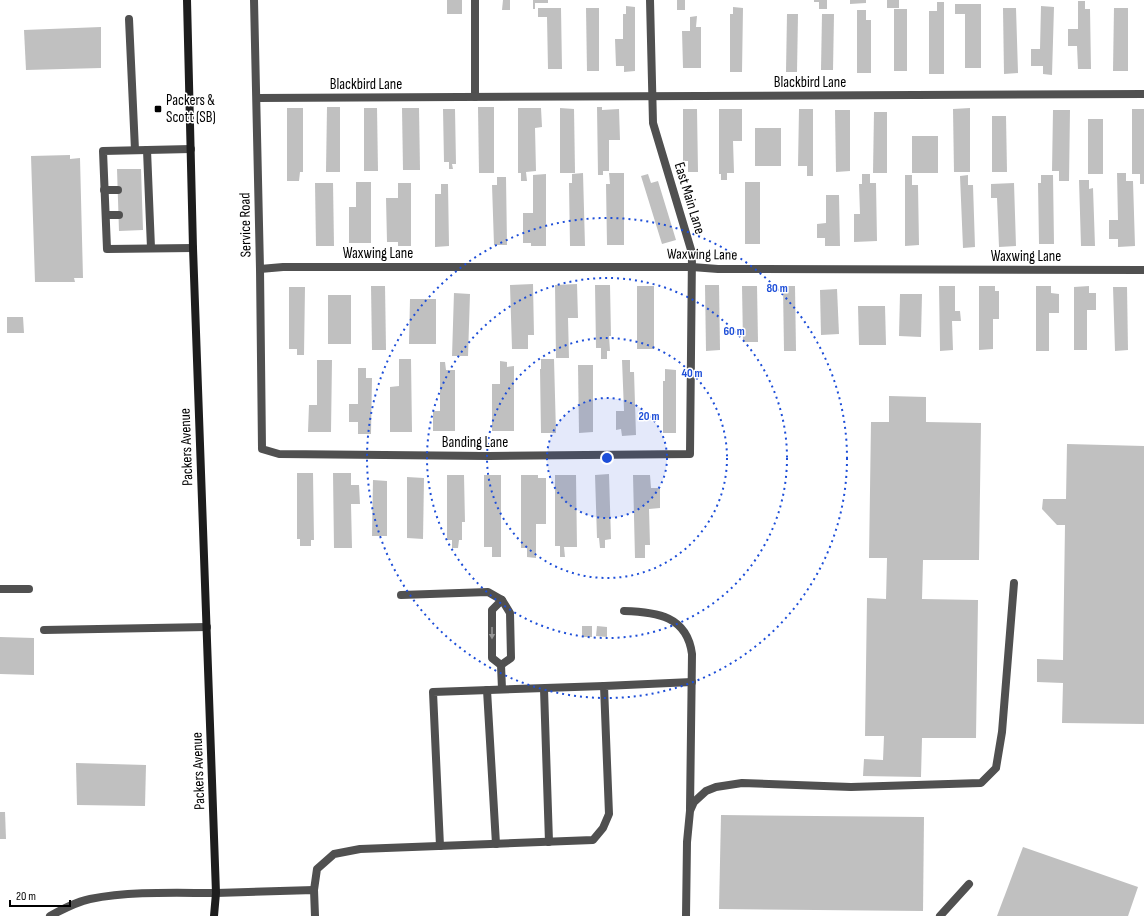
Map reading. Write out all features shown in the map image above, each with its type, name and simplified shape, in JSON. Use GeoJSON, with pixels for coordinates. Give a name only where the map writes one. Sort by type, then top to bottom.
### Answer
{"type":"FeatureCollection","features":[{"type":"Feature","properties":{"kind":"main road","name":"Packers Avenue"},"geometry":{"type":"LineString","coordinates":[[187,0],[193,248],[216,893],[214,916]]}},
{"type":"Feature","properties":{"kind":"main road","name":"Packers Avenue"},"geometry":{"type":"LineString","coordinates":[[216,893],[221,916]]}},
{"type":"Feature","properties":{"kind":"street","name":"Service Road"},"geometry":{"type":"LineString","coordinates":[[254,0],[257,98],[262,449]]}},
{"type":"Feature","properties":{"kind":"street"},"geometry":{"type":"LineString","coordinates":[[475,0],[475,97]]}},
{"type":"Feature","properties":{"kind":"street","name":"East Main Lane"},"geometry":{"type":"LineString","coordinates":[[650,0],[653,123],[692,253],[690,454]]}},
{"type":"Feature","properties":{"kind":"street"},"geometry":{"type":"LineString","coordinates":[[129,19],[135,150]]}},
{"type":"Feature","properties":{"kind":"street","name":"Blackbird Lane"},"geometry":{"type":"LineString","coordinates":[[257,98],[1144,94]]}},
{"type":"Feature","properties":{"kind":"street"},"geometry":{"type":"LineString","coordinates":[[191,149],[103,151],[107,249],[193,248]]}},
{"type":"Feature","properties":{"kind":"street"},"geometry":{"type":"LineString","coordinates":[[147,150],[145,189],[146,216],[151,248]]}},
{"type":"Feature","properties":{"kind":"street"},"geometry":{"type":"LineString","coordinates":[[104,190],[118,190]]}},
{"type":"Feature","properties":{"kind":"street"},"geometry":{"type":"LineString","coordinates":[[106,215],[119,215]]}},
{"type":"Feature","properties":{"kind":"street","name":"Waxwing Lane"},"geometry":{"type":"LineString","coordinates":[[260,269],[283,267],[692,267],[718,269],[1144,270]]}},
{"type":"Feature","properties":{"kind":"street","name":"Banding Lane"},"geometry":{"type":"LineString","coordinates":[[262,449],[279,454],[490,456],[690,454]]}},
{"type":"Feature","properties":{"kind":"street"},"geometry":{"type":"LineString","coordinates":[[690,811],[694,802],[706,791],[716,787],[728,785],[742,784],[851,787],[981,783],[996,768],[1002,732],[1014,583]]}},
{"type":"Feature","properties":{"kind":"street"},"geometry":{"type":"LineString","coordinates":[[0,589],[30,589]]}},
{"type":"Feature","properties":{"kind":"street"},"geometry":{"type":"LineString","coordinates":[[401,595],[488,592],[502,600],[510,613],[511,658],[501,665]]}},
{"type":"Feature","properties":{"kind":"street"},"geometry":{"type":"LineString","coordinates":[[502,600],[492,610],[492,658],[501,665],[502,689]]}},
{"type":"Feature","properties":{"kind":"street"},"geometry":{"type":"LineString","coordinates":[[624,611],[644,612],[666,617],[684,630],[691,648],[692,682],[690,811],[687,842],[686,916]]}},
{"type":"Feature","properties":{"kind":"street"},"geometry":{"type":"LineString","coordinates":[[44,630],[206,627]]}},
{"type":"Feature","properties":{"kind":"street"},"geometry":{"type":"LineString","coordinates":[[440,846],[433,692],[544,689],[692,682]]}},
{"type":"Feature","properties":{"kind":"street"},"geometry":{"type":"LineString","coordinates":[[315,916],[314,890],[317,870],[334,854],[360,849],[593,840],[603,828],[609,814],[604,686]]}},
{"type":"Feature","properties":{"kind":"street"},"geometry":{"type":"LineString","coordinates":[[544,689],[549,842]]}},
{"type":"Feature","properties":{"kind":"street"},"geometry":{"type":"LineString","coordinates":[[487,690],[496,844]]}},
{"type":"Feature","properties":{"kind":"street"},"geometry":{"type":"LineString","coordinates":[[940,916],[969,884]]}},
{"type":"Feature","properties":{"kind":"street"},"geometry":{"type":"LineString","coordinates":[[50,916],[67,906],[89,899],[120,895],[314,890]]}},
{"type":"Feature","properties":{"kind":"building"},"geometry":{"type":"Polygon","coordinates":[[[447,0],[462,0],[462,14],[447,14],[447,0]]]}},
{"type":"Feature","properties":{"kind":"building"},"geometry":{"type":"Polygon","coordinates":[[[503,0],[510,0],[510,10],[502,10],[503,0]]]}},
{"type":"Feature","properties":{"kind":"building"},"geometry":{"type":"Polygon","coordinates":[[[533,0],[548,0],[548,3],[535,3],[535,9],[533,9],[533,0]]]}},
{"type":"Feature","properties":{"kind":"building"},"geometry":{"type":"Polygon","coordinates":[[[677,0],[685,0],[685,10],[677,10],[677,0]]]}},
{"type":"Feature","properties":{"kind":"building"},"geometry":{"type":"Polygon","coordinates":[[[814,0],[827,0],[827,9],[819,9],[819,2],[814,2],[814,0]]]}},
{"type":"Feature","properties":{"kind":"building"},"geometry":{"type":"Polygon","coordinates":[[[850,0],[866,0],[866,3],[850,4],[850,0]]]}},
{"type":"Feature","properties":{"kind":"building"},"geometry":{"type":"Polygon","coordinates":[[[887,0],[899,0],[899,8],[887,8],[887,0]]]}},
{"type":"Feature","properties":{"kind":"building"},"geometry":{"type":"Polygon","coordinates":[[[1078,1],[1085,1],[1085,9],[1090,9],[1091,69],[1078,69],[1077,46],[1068,46],[1068,29],[1078,29],[1078,1]]]}},
{"type":"Feature","properties":{"kind":"building"},"geometry":{"type":"Polygon","coordinates":[[[937,2],[944,2],[944,74],[929,74],[929,11],[937,11],[937,2]]]}},
{"type":"Feature","properties":{"kind":"building"},"geometry":{"type":"Polygon","coordinates":[[[955,4],[981,4],[981,68],[965,68],[965,14],[955,14],[955,4]]]}},
{"type":"Feature","properties":{"kind":"building"},"geometry":{"type":"Polygon","coordinates":[[[626,6],[635,7],[635,71],[624,72],[624,66],[616,66],[615,39],[623,39],[623,14],[626,14],[626,6]]]}},
{"type":"Feature","properties":{"kind":"building"},"geometry":{"type":"Polygon","coordinates":[[[1041,6],[1054,7],[1052,75],[1043,74],[1043,66],[1031,66],[1031,49],[1040,49],[1041,6]]]}},
{"type":"Feature","properties":{"kind":"building"},"geometry":{"type":"Polygon","coordinates":[[[733,7],[743,8],[742,72],[730,72],[730,14],[733,14],[733,7]]]}},
{"type":"Feature","properties":{"kind":"building"},"geometry":{"type":"Polygon","coordinates":[[[538,8],[561,8],[562,69],[548,69],[547,17],[538,17],[538,8]]]}},
{"type":"Feature","properties":{"kind":"building"},"geometry":{"type":"Polygon","coordinates":[[[586,8],[599,8],[599,71],[587,71],[586,8]]]}},
{"type":"Feature","properties":{"kind":"building"},"geometry":{"type":"Polygon","coordinates":[[[1003,8],[1016,8],[1018,73],[1004,74],[1003,8]]]}},
{"type":"Feature","properties":{"kind":"building"},"geometry":{"type":"Polygon","coordinates":[[[1114,8],[1128,8],[1128,71],[1113,71],[1114,8]]]}},
{"type":"Feature","properties":{"kind":"building"},"geometry":{"type":"Polygon","coordinates":[[[894,9],[907,9],[907,71],[894,71],[894,9]]]}},
{"type":"Feature","properties":{"kind":"building"},"geometry":{"type":"Polygon","coordinates":[[[857,10],[866,10],[866,20],[871,20],[871,73],[857,73],[857,10]]]}},
{"type":"Feature","properties":{"kind":"building"},"geometry":{"type":"Polygon","coordinates":[[[787,14],[798,14],[797,72],[786,72],[787,14]]]}},
{"type":"Feature","properties":{"kind":"building"},"geometry":{"type":"Polygon","coordinates":[[[822,14],[834,14],[833,70],[821,70],[822,14]]]}},
{"type":"Feature","properties":{"kind":"building"},"geometry":{"type":"Polygon","coordinates":[[[697,16],[696,27],[701,27],[701,68],[683,68],[682,31],[690,31],[690,17],[697,16]]]}},
{"type":"Feature","properties":{"kind":"building"},"geometry":{"type":"Polygon","coordinates":[[[101,27],[101,68],[26,70],[24,30],[101,27]]]}},
{"type":"Feature","properties":{"kind":"building"},"geometry":{"type":"Polygon","coordinates":[[[327,107],[340,107],[340,172],[326,172],[327,107]]]}},
{"type":"Feature","properties":{"kind":"building"},"geometry":{"type":"Polygon","coordinates":[[[478,107],[494,107],[494,173],[479,173],[478,107]]]}},
{"type":"Feature","properties":{"kind":"building"},"geometry":{"type":"Polygon","coordinates":[[[597,107],[602,107],[602,110],[619,109],[620,140],[609,140],[609,171],[603,171],[603,175],[598,175],[597,107]]]}},
{"type":"Feature","properties":{"kind":"building"},"geometry":{"type":"Polygon","coordinates":[[[287,108],[303,108],[303,172],[300,172],[299,181],[287,181],[287,108]]]}},
{"type":"Feature","properties":{"kind":"building"},"geometry":{"type":"Polygon","coordinates":[[[364,108],[377,108],[378,171],[364,171],[364,108]]]}},
{"type":"Feature","properties":{"kind":"building"},"geometry":{"type":"Polygon","coordinates":[[[402,108],[419,108],[420,170],[403,170],[402,108]]]}},
{"type":"Feature","properties":{"kind":"building"},"geometry":{"type":"Polygon","coordinates":[[[518,108],[541,108],[542,127],[535,128],[536,171],[526,172],[527,181],[521,181],[521,173],[518,173],[518,108]]]}},
{"type":"Feature","properties":{"kind":"building"},"geometry":{"type":"Polygon","coordinates":[[[560,108],[574,109],[575,173],[560,173],[560,108]]]}},
{"type":"Feature","properties":{"kind":"building"},"geometry":{"type":"Polygon","coordinates":[[[970,108],[970,172],[954,172],[953,109],[970,108]]]}},
{"type":"Feature","properties":{"kind":"building"},"geometry":{"type":"Polygon","coordinates":[[[443,109],[455,109],[456,164],[452,164],[453,169],[449,169],[449,162],[444,162],[443,109]]]}},
{"type":"Feature","properties":{"kind":"building"},"geometry":{"type":"Polygon","coordinates":[[[683,109],[697,109],[698,172],[688,172],[688,161],[683,161],[683,109]]]}},
{"type":"Feature","properties":{"kind":"building"},"geometry":{"type":"Polygon","coordinates":[[[719,109],[742,109],[742,141],[733,141],[734,173],[727,173],[727,180],[721,180],[721,174],[719,174],[719,109]]]}},
{"type":"Feature","properties":{"kind":"building"},"geometry":{"type":"Polygon","coordinates":[[[799,109],[813,109],[813,176],[807,176],[807,166],[798,166],[799,109]]]}},
{"type":"Feature","properties":{"kind":"building"},"geometry":{"type":"Polygon","coordinates":[[[1132,109],[1144,109],[1144,184],[1140,184],[1140,174],[1132,174],[1132,109]]]}},
{"type":"Feature","properties":{"kind":"building"},"geometry":{"type":"Polygon","coordinates":[[[835,110],[850,110],[850,171],[836,172],[835,110]]]}},
{"type":"Feature","properties":{"kind":"building"},"geometry":{"type":"Polygon","coordinates":[[[1053,110],[1070,110],[1069,181],[1059,181],[1059,171],[1052,171],[1053,110]]]}},
{"type":"Feature","properties":{"kind":"building"},"geometry":{"type":"Polygon","coordinates":[[[874,112],[887,112],[887,173],[873,173],[874,112]]]}},
{"type":"Feature","properties":{"kind":"building"},"geometry":{"type":"Polygon","coordinates":[[[992,116],[1006,116],[1007,172],[992,172],[992,116]]]}},
{"type":"Feature","properties":{"kind":"building"},"geometry":{"type":"Polygon","coordinates":[[[1088,119],[1103,119],[1103,174],[1088,174],[1088,119]]]}},
{"type":"Feature","properties":{"kind":"building"},"geometry":{"type":"Polygon","coordinates":[[[755,128],[781,128],[781,166],[755,166],[755,128]]]}},
{"type":"Feature","properties":{"kind":"building"},"geometry":{"type":"Polygon","coordinates":[[[912,136],[938,136],[938,173],[912,173],[912,136]]]}},
{"type":"Feature","properties":{"kind":"building"},"geometry":{"type":"Polygon","coordinates":[[[70,155],[70,159],[80,158],[83,278],[74,278],[75,282],[35,282],[31,156],[70,155]]]}},
{"type":"Feature","properties":{"kind":"building"},"geometry":{"type":"Polygon","coordinates":[[[117,169],[141,169],[143,230],[119,231],[117,169]]]}},
{"type":"Feature","properties":{"kind":"building"},"geometry":{"type":"Polygon","coordinates":[[[583,173],[585,246],[570,246],[569,183],[572,183],[572,174],[583,173]]]}},
{"type":"Feature","properties":{"kind":"building"},"geometry":{"type":"Polygon","coordinates":[[[609,173],[624,173],[624,245],[607,245],[606,184],[610,184],[609,173]]]}},
{"type":"Feature","properties":{"kind":"building"},"geometry":{"type":"Polygon","coordinates":[[[1117,173],[1126,173],[1126,181],[1133,181],[1135,246],[1118,247],[1118,239],[1109,239],[1109,220],[1118,220],[1117,173]]]}},
{"type":"Feature","properties":{"kind":"building"},"geometry":{"type":"Polygon","coordinates":[[[546,174],[546,246],[531,246],[531,243],[523,243],[523,213],[533,213],[533,175],[546,174]]]}},
{"type":"Feature","properties":{"kind":"building"},"geometry":{"type":"Polygon","coordinates":[[[648,174],[651,183],[658,181],[676,240],[662,244],[641,176],[648,174]]]}},
{"type":"Feature","properties":{"kind":"building"},"geometry":{"type":"Polygon","coordinates":[[[862,174],[870,174],[870,183],[876,183],[877,241],[854,242],[854,214],[860,214],[859,184],[862,184],[862,174]]]}},
{"type":"Feature","properties":{"kind":"building"},"geometry":{"type":"Polygon","coordinates":[[[905,175],[912,175],[912,185],[918,185],[919,245],[905,246],[905,175]]]}},
{"type":"Feature","properties":{"kind":"building"},"geometry":{"type":"Polygon","coordinates":[[[968,175],[968,185],[973,185],[975,247],[963,248],[960,176],[968,175]]]}},
{"type":"Feature","properties":{"kind":"building"},"geometry":{"type":"Polygon","coordinates":[[[1041,175],[1053,175],[1054,244],[1039,244],[1038,183],[1041,183],[1041,175]]]}},
{"type":"Feature","properties":{"kind":"building"},"geometry":{"type":"Polygon","coordinates":[[[497,177],[506,177],[507,245],[494,245],[492,185],[497,185],[497,177]]]}},
{"type":"Feature","properties":{"kind":"building"},"geometry":{"type":"Polygon","coordinates":[[[1079,180],[1089,180],[1089,189],[1093,188],[1095,246],[1081,246],[1079,180]]]}},
{"type":"Feature","properties":{"kind":"building"},"geometry":{"type":"Polygon","coordinates":[[[356,182],[371,182],[371,243],[349,243],[349,207],[356,207],[356,182]]]}},
{"type":"Feature","properties":{"kind":"building"},"geometry":{"type":"Polygon","coordinates":[[[745,182],[760,182],[760,244],[745,244],[745,182]]]}},
{"type":"Feature","properties":{"kind":"building"},"geometry":{"type":"Polygon","coordinates":[[[315,183],[333,183],[334,246],[316,246],[315,183]]]}},
{"type":"Feature","properties":{"kind":"building"},"geometry":{"type":"Polygon","coordinates":[[[398,183],[411,183],[411,246],[398,246],[398,242],[387,242],[386,198],[398,198],[398,183]]]}},
{"type":"Feature","properties":{"kind":"building"},"geometry":{"type":"Polygon","coordinates":[[[1014,183],[1016,246],[999,247],[997,198],[991,198],[991,184],[1014,183]]]}},
{"type":"Feature","properties":{"kind":"building"},"geometry":{"type":"Polygon","coordinates":[[[441,184],[448,184],[449,246],[435,247],[435,194],[441,194],[441,184]]]}},
{"type":"Feature","properties":{"kind":"building"},"geometry":{"type":"Polygon","coordinates":[[[826,195],[839,195],[840,246],[825,246],[825,238],[817,238],[817,224],[826,223],[826,195]]]}},
{"type":"Feature","properties":{"kind":"building"},"geometry":{"type":"Polygon","coordinates":[[[533,284],[534,335],[528,335],[528,349],[512,349],[510,285],[533,284]]]}},
{"type":"Feature","properties":{"kind":"building"},"geometry":{"type":"Polygon","coordinates":[[[577,284],[578,318],[568,318],[569,358],[556,358],[555,285],[577,284]]]}},
{"type":"Feature","properties":{"kind":"building"},"geometry":{"type":"Polygon","coordinates":[[[595,285],[610,285],[611,336],[609,336],[610,351],[607,351],[607,359],[601,359],[601,348],[596,348],[595,285]]]}},
{"type":"Feature","properties":{"kind":"building"},"geometry":{"type":"Polygon","coordinates":[[[705,285],[719,285],[720,350],[706,351],[705,285]]]}},
{"type":"Feature","properties":{"kind":"building"},"geometry":{"type":"Polygon","coordinates":[[[371,286],[385,286],[386,350],[372,350],[371,286]]]}},
{"type":"Feature","properties":{"kind":"building"},"geometry":{"type":"Polygon","coordinates":[[[637,286],[654,286],[654,349],[637,349],[637,286]]]}},
{"type":"Feature","properties":{"kind":"building"},"geometry":{"type":"Polygon","coordinates":[[[742,286],[757,286],[758,342],[743,342],[742,286]]]}},
{"type":"Feature","properties":{"kind":"building"},"geometry":{"type":"Polygon","coordinates":[[[783,286],[795,286],[796,351],[784,351],[783,286]]]}},
{"type":"Feature","properties":{"kind":"building"},"geometry":{"type":"Polygon","coordinates":[[[939,286],[955,286],[955,311],[960,311],[961,321],[952,321],[953,350],[940,351],[939,286]]]}},
{"type":"Feature","properties":{"kind":"building"},"geometry":{"type":"Polygon","coordinates":[[[979,286],[995,286],[995,291],[999,291],[999,319],[993,319],[993,349],[979,350],[979,286]]]}},
{"type":"Feature","properties":{"kind":"building"},"geometry":{"type":"Polygon","coordinates":[[[1036,286],[1051,286],[1051,293],[1059,294],[1059,313],[1049,313],[1049,351],[1036,351],[1036,286]]]}},
{"type":"Feature","properties":{"kind":"building"},"geometry":{"type":"Polygon","coordinates":[[[1089,286],[1089,293],[1096,293],[1096,310],[1087,310],[1087,350],[1074,350],[1074,287],[1089,286]]]}},
{"type":"Feature","properties":{"kind":"building"},"geometry":{"type":"Polygon","coordinates":[[[289,287],[305,287],[304,355],[297,355],[297,349],[289,349],[289,287]]]}},
{"type":"Feature","properties":{"kind":"building"},"geometry":{"type":"Polygon","coordinates":[[[1113,287],[1127,287],[1128,350],[1115,351],[1113,287]]]}},
{"type":"Feature","properties":{"kind":"building"},"geometry":{"type":"Polygon","coordinates":[[[837,289],[839,334],[821,335],[820,290],[837,289]]]}},
{"type":"Feature","properties":{"kind":"building"},"geometry":{"type":"Polygon","coordinates":[[[454,293],[470,294],[468,356],[452,356],[454,293]]]}},
{"type":"Feature","properties":{"kind":"building"},"geometry":{"type":"Polygon","coordinates":[[[900,294],[922,294],[921,337],[899,336],[900,294]]]}},
{"type":"Feature","properties":{"kind":"building"},"geometry":{"type":"Polygon","coordinates":[[[328,295],[351,295],[351,344],[328,344],[328,295]]]}},
{"type":"Feature","properties":{"kind":"building"},"geometry":{"type":"Polygon","coordinates":[[[410,299],[436,299],[436,344],[409,344],[410,299]]]}},
{"type":"Feature","properties":{"kind":"building"},"geometry":{"type":"Polygon","coordinates":[[[858,306],[885,306],[886,345],[859,345],[858,306]]]}},
{"type":"Feature","properties":{"kind":"building"},"geometry":{"type":"Polygon","coordinates":[[[7,317],[23,317],[24,333],[7,333],[7,317]]]}},
{"type":"Feature","properties":{"kind":"building"},"geometry":{"type":"Polygon","coordinates":[[[399,359],[411,359],[412,432],[390,432],[390,387],[399,386],[399,359]]]}},
{"type":"Feature","properties":{"kind":"building"},"geometry":{"type":"Polygon","coordinates":[[[541,359],[554,359],[556,433],[541,433],[541,359]]]}},
{"type":"Feature","properties":{"kind":"building"},"geometry":{"type":"Polygon","coordinates":[[[317,360],[332,360],[331,432],[308,432],[309,405],[317,405],[317,360]]]}},
{"type":"Feature","properties":{"kind":"building"},"geometry":{"type":"Polygon","coordinates":[[[622,360],[630,360],[630,372],[634,372],[636,435],[622,436],[621,429],[616,430],[616,411],[624,411],[622,360]]]}},
{"type":"Feature","properties":{"kind":"building"},"geometry":{"type":"Polygon","coordinates":[[[500,361],[507,362],[507,367],[514,366],[514,431],[492,431],[492,384],[500,384],[500,361]]]}},
{"type":"Feature","properties":{"kind":"building"},"geometry":{"type":"Polygon","coordinates":[[[440,362],[445,362],[446,370],[455,370],[455,431],[433,431],[433,411],[440,411],[440,362]]]}},
{"type":"Feature","properties":{"kind":"building"},"geometry":{"type":"Polygon","coordinates":[[[578,365],[593,365],[593,432],[579,433],[578,365]]]}},
{"type":"Feature","properties":{"kind":"building"},"geometry":{"type":"Polygon","coordinates":[[[358,368],[366,368],[366,378],[372,378],[371,434],[358,434],[358,422],[349,422],[349,404],[358,404],[358,368]]]}},
{"type":"Feature","properties":{"kind":"building"},"geometry":{"type":"Polygon","coordinates":[[[665,369],[676,370],[676,433],[663,433],[663,381],[665,381],[665,369]]]}},
{"type":"Feature","properties":{"kind":"building"},"geometry":{"type":"Polygon","coordinates":[[[889,396],[926,397],[926,422],[981,423],[979,560],[923,560],[922,599],[978,600],[976,738],[922,738],[921,777],[863,776],[864,759],[883,760],[884,736],[865,736],[867,598],[886,599],[887,558],[869,558],[871,422],[889,422],[889,396]]]}},
{"type":"Feature","properties":{"kind":"building"},"geometry":{"type":"Polygon","coordinates":[[[1067,444],[1144,446],[1144,724],[1062,723],[1063,683],[1037,682],[1037,659],[1063,660],[1065,525],[1057,525],[1042,509],[1043,499],[1066,499],[1067,444]]]}},
{"type":"Feature","properties":{"kind":"building"},"geometry":{"type":"Polygon","coordinates":[[[297,473],[313,473],[314,540],[311,540],[311,546],[300,546],[300,539],[297,539],[297,473]]]}},
{"type":"Feature","properties":{"kind":"building"},"geometry":{"type":"Polygon","coordinates":[[[333,473],[351,473],[351,485],[359,485],[360,504],[351,504],[352,548],[334,548],[333,473]]]}},
{"type":"Feature","properties":{"kind":"building"},"geometry":{"type":"Polygon","coordinates":[[[609,474],[611,539],[605,540],[605,548],[600,548],[599,538],[597,538],[595,475],[609,474]]]}},
{"type":"Feature","properties":{"kind":"building"},"geometry":{"type":"Polygon","coordinates":[[[447,475],[464,475],[465,522],[462,522],[462,540],[459,540],[458,548],[452,548],[452,540],[447,540],[447,475]]]}},
{"type":"Feature","properties":{"kind":"building"},"geometry":{"type":"Polygon","coordinates":[[[484,475],[501,475],[501,557],[492,557],[492,547],[484,547],[484,475]]]}},
{"type":"Feature","properties":{"kind":"building"},"geometry":{"type":"Polygon","coordinates":[[[521,475],[538,475],[538,478],[546,478],[546,524],[536,524],[536,558],[527,557],[527,548],[521,548],[521,475]]]}},
{"type":"Feature","properties":{"kind":"building"},"geometry":{"type":"Polygon","coordinates":[[[555,475],[576,475],[577,547],[564,547],[565,557],[560,557],[560,546],[555,546],[555,475]]]}},
{"type":"Feature","properties":{"kind":"building"},"geometry":{"type":"Polygon","coordinates":[[[633,475],[650,475],[651,488],[660,488],[660,508],[649,509],[650,545],[645,545],[645,558],[635,558],[633,475]]]}},
{"type":"Feature","properties":{"kind":"building"},"geometry":{"type":"Polygon","coordinates":[[[407,477],[424,478],[423,539],[407,538],[407,477]]]}},
{"type":"Feature","properties":{"kind":"building"},"geometry":{"type":"Polygon","coordinates":[[[373,480],[387,481],[387,536],[372,536],[373,480]]]}},
{"type":"Feature","properties":{"kind":"building"},"geometry":{"type":"Polygon","coordinates":[[[582,626],[592,626],[592,637],[582,637],[582,626]]]}},
{"type":"Feature","properties":{"kind":"building"},"geometry":{"type":"Polygon","coordinates":[[[597,626],[607,627],[607,637],[596,636],[597,626]]]}},
{"type":"Feature","properties":{"kind":"building"},"geometry":{"type":"Polygon","coordinates":[[[0,637],[34,638],[34,675],[0,674],[0,637]]]}},
{"type":"Feature","properties":{"kind":"building"},"geometry":{"type":"Polygon","coordinates":[[[76,763],[146,765],[145,806],[77,805],[76,763]]]}},
{"type":"Feature","properties":{"kind":"building"},"geometry":{"type":"Polygon","coordinates":[[[0,812],[5,812],[6,839],[0,839],[0,812]]]}},
{"type":"Feature","properties":{"kind":"building"},"geometry":{"type":"Polygon","coordinates":[[[721,815],[924,817],[923,911],[719,909],[721,815]]]}},
{"type":"Feature","properties":{"kind":"building"},"geometry":{"type":"Polygon","coordinates":[[[1023,847],[1138,887],[1128,916],[997,916],[1023,847]]]}},
{"type":"Feature","properties":{"kind":"place","name":"Packers & Scott (SB)"},"geometry":{"type":"Point","coordinates":[158,109]}}]}
